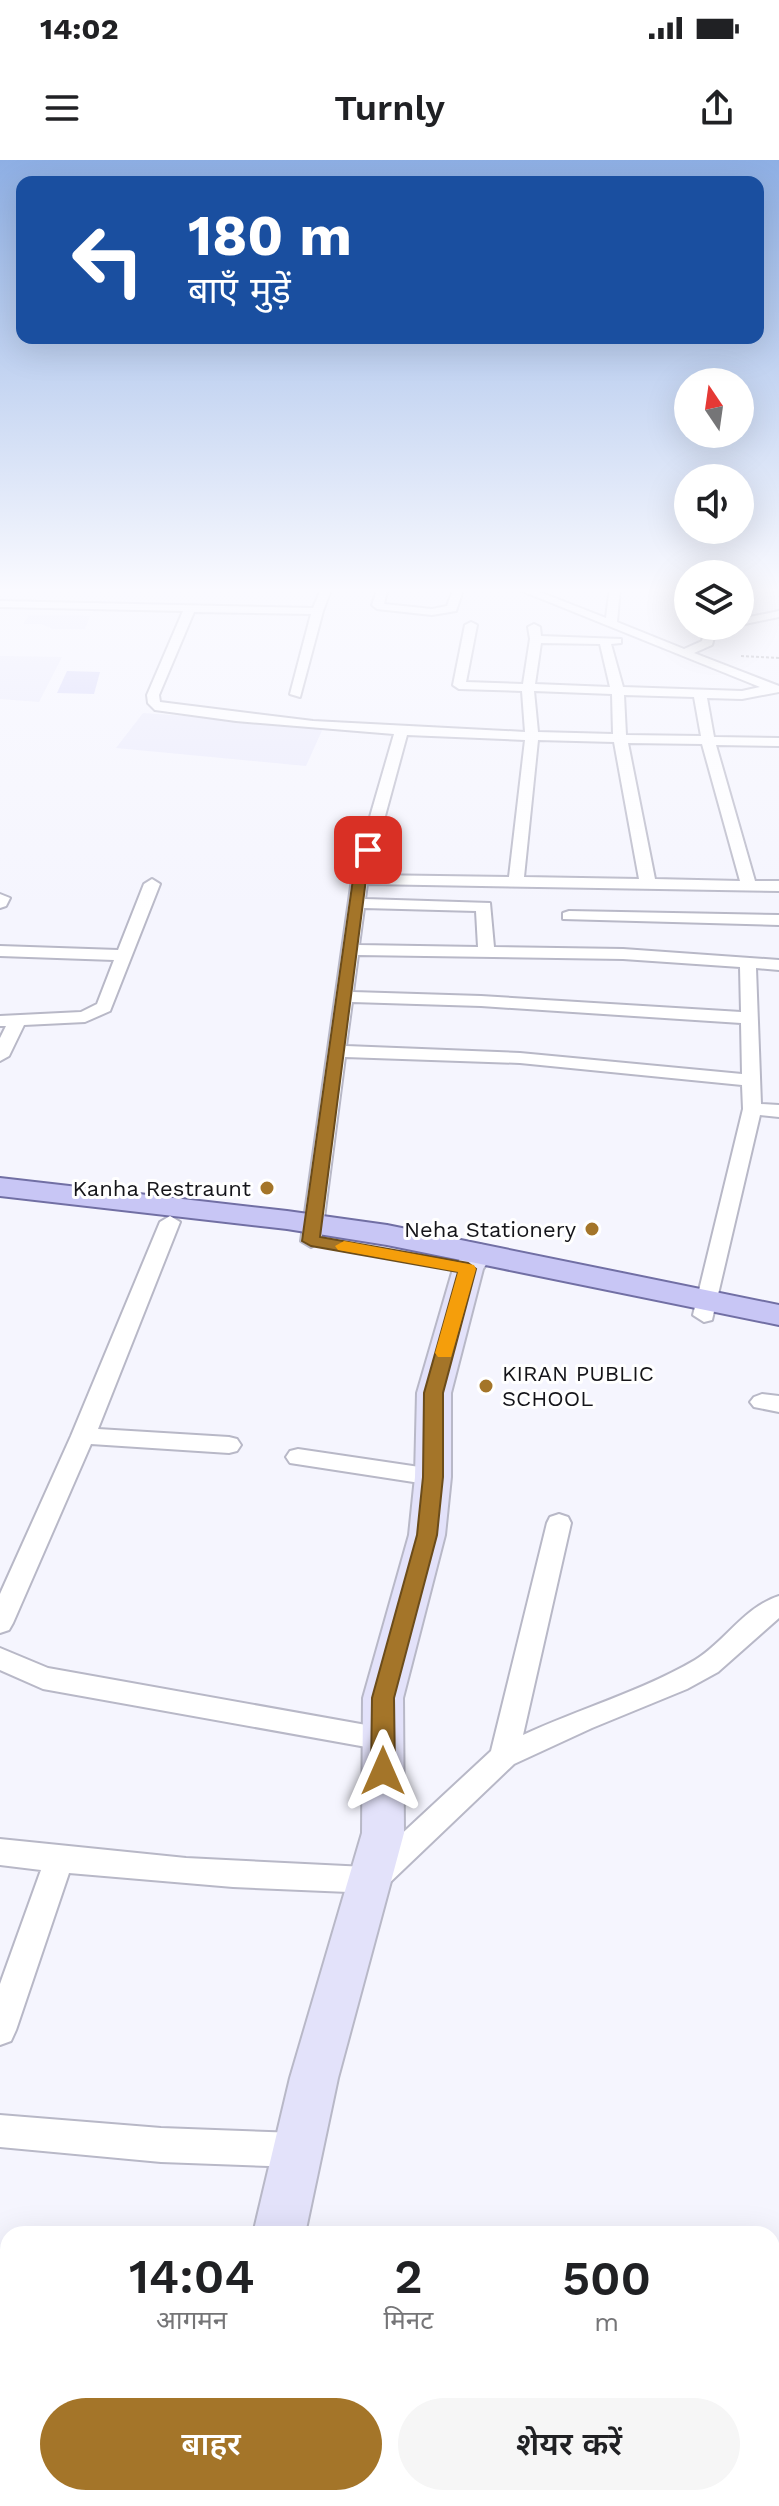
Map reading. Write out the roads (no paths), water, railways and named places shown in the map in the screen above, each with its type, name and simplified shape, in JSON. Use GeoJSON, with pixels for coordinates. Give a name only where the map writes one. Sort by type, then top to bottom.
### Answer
{"type":"FeatureCollection","features":[{"type":"Feature","properties":{"kind":"main road"},"geometry":{"type":"LineString","coordinates":[[0,1187],[312,1232],[473,1261],[707,1308],[779,1330]]}},
{"type":"Feature","properties":{"kind":"main road"},"geometry":{"type":"LineString","coordinates":[[0,1205],[312,1232]]}},
{"type":"Feature","properties":{"kind":"main road"},"geometry":{"type":"LineString","coordinates":[[707,1308],[779,1315]]}},
{"type":"Feature","properties":{"kind":"street"},"geometry":{"type":"LineString","coordinates":[[153,696],[154,703],[159,707],[243,718],[401,731],[779,742]]}},
{"type":"Feature","properties":{"kind":"street"},"geometry":{"type":"LineString","coordinates":[[516,882],[532,736],[529,696]]}},
{"type":"Feature","properties":{"kind":"street"},"geometry":{"type":"LineString","coordinates":[[618,696],[620,738],[648,884]]}},
{"type":"Feature","properties":{"kind":"street"},"geometry":{"type":"LineString","coordinates":[[701,696],[708,741],[749,885]]}},
{"type":"Feature","properties":{"kind":"street"},"geometry":{"type":"LineString","coordinates":[[312,1232],[360,879],[401,731]]}},
{"type":"Feature","properties":{"kind":"street"},"geometry":{"type":"LineString","coordinates":[[360,879],[779,886]]}},
{"type":"Feature","properties":{"kind":"street"},"geometry":{"type":"LineString","coordinates":[[0,1056],[8,1022],[96,1013],[104,1007],[152,884]]}},
{"type":"Feature","properties":{"kind":"street"},"geometry":{"type":"LineString","coordinates":[[357,903],[484,906],[486,951]]}},
{"type":"Feature","properties":{"kind":"street"},"geometry":{"type":"LineString","coordinates":[[569,916],[779,920]]}},
{"type":"Feature","properties":{"kind":"street"},"geometry":{"type":"LineString","coordinates":[[350,950],[623,954],[779,965]]}},
{"type":"Feature","properties":{"kind":"street"},"geometry":{"type":"LineString","coordinates":[[0,951],[125,955]]}},
{"type":"Feature","properties":{"kind":"street"},"geometry":{"type":"LineString","coordinates":[[707,1308],[752,1109],[748,964]]}},
{"type":"Feature","properties":{"kind":"street"},"geometry":{"type":"LineString","coordinates":[[344,997],[481,1001],[749,1018]]}},
{"type":"Feature","properties":{"kind":"street"},"geometry":{"type":"LineString","coordinates":[[337,1051],[520,1058],[751,1080]]}},
{"type":"Feature","properties":{"kind":"street"},"geometry":{"type":"LineString","coordinates":[[752,1109],[779,1111]]}},
{"type":"Feature","properties":{"kind":"street"},"geometry":{"type":"LineString","coordinates":[[0,1623],[83,1436],[170,1222]]}},
{"type":"Feature","properties":{"kind":"street"},"geometry":{"type":"LineString","coordinates":[[281,2226],[314,2078],[383,1833],[383,1698],[427,1535],[433,1477],[434,1393],[473,1261]]}},
{"type":"Feature","properties":{"kind":"street"},"geometry":{"type":"LineString","coordinates":[[83,1436],[229,1445]]}},
{"type":"Feature","properties":{"kind":"street"},"geometry":{"type":"LineString","coordinates":[[298,1457],[433,1477]]}},
{"type":"Feature","properties":{"kind":"street"},"geometry":{"type":"LineString","coordinates":[[504,1756],[559,1523]]}},
{"type":"Feature","properties":{"kind":"street"},"geometry":{"type":"LineString","coordinates":[[0,1852],[59,1860],[302,1879],[372,1880],[504,1756],[688,1676],[708,1665],[774,1613]]}},
{"type":"Feature","properties":{"kind":"street"},"geometry":{"type":"LineString","coordinates":[[0,1658],[43,1678],[383,1739]]}},
{"type":"Feature","properties":{"kind":"street"},"geometry":{"type":"LineString","coordinates":[[0,2030],[59,1860]]}},
{"type":"Feature","properties":{"kind":"street"},"geometry":{"type":"LineString","coordinates":[[0,2131],[161,2145],[298,2150]]}},
{"type":"Feature","properties":{"kind":"place","name":"Kanha Restraunt"},"geometry":{"type":"Point","coordinates":[267,1188]}},
{"type":"Feature","properties":{"kind":"place","name":"Neha Stationery"},"geometry":{"type":"Point","coordinates":[592,1229]}},
{"type":"Feature","properties":{"kind":"place","name":"KIRAN PUBLIC SCHOOL"},"geometry":{"type":"Point","coordinates":[486,1386]}}]}
